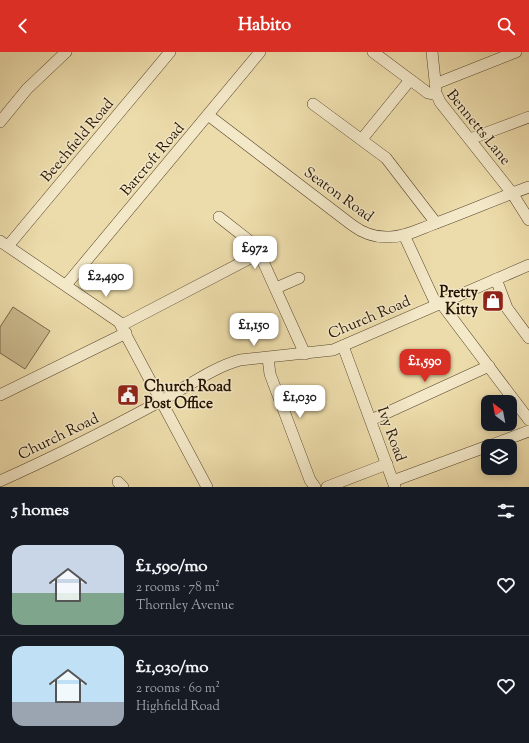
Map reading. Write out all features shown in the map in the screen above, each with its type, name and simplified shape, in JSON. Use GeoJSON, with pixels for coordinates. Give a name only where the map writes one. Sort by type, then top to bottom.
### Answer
{"type":"FeatureCollection","features":[{"type":"Feature","properties":{"kind":"street"},"geometry":{"type":"LineString","coordinates":[[0,122],[27,88],[66,52]]}},
{"type":"Feature","properties":{"kind":"street","name":"Beechfield Road"},"geometry":{"type":"LineString","coordinates":[[4,244],[170,52]]}},
{"type":"Feature","properties":{"kind":"street","name":"Barcroft Road"},"geometry":{"type":"LineString","coordinates":[[66,286],[260,52]]}},
{"type":"Feature","properties":{"kind":"street","name":"Bennetts Lane"},"geometry":{"type":"LineString","coordinates":[[373,52],[428,93],[437,95],[440,102],[512,193],[529,220]]}},
{"type":"Feature","properties":{"kind":"street"},"geometry":{"type":"LineString","coordinates":[[432,52],[437,95]]}},
{"type":"Feature","properties":{"kind":"street"},"geometry":{"type":"LineString","coordinates":[[435,84],[508,53]]}},
{"type":"Feature","properties":{"kind":"street"},"geometry":{"type":"LineString","coordinates":[[362,139],[410,80]]}},
{"type":"Feature","properties":{"kind":"street"},"geometry":{"type":"LineString","coordinates":[[313,104],[386,158],[436,223]]}},
{"type":"Feature","properties":{"kind":"street","name":"Seaton Road"},"geometry":{"type":"LineString","coordinates":[[208,115],[360,231],[369,235],[379,237],[404,235],[474,210],[529,187]]}},
{"type":"Feature","properties":{"kind":"street"},"geometry":{"type":"LineString","coordinates":[[470,139],[529,117]]}},
{"type":"Feature","properties":{"kind":"street"},"geometry":{"type":"LineString","coordinates":[[219,216],[254,244],[260,253],[305,354]]}},
{"type":"Feature","properties":{"kind":"street"},"geometry":{"type":"LineString","coordinates":[[404,235],[438,303],[528,417]]}},
{"type":"Feature","properties":{"kind":"street"},"geometry":{"type":"LineString","coordinates":[[4,244],[117,320],[124,329],[207,487]]}},
{"type":"Feature","properties":{"kind":"street"},"geometry":{"type":"LineString","coordinates":[[0,394],[124,329],[260,253]]}},
{"type":"Feature","properties":{"kind":"street","name":"Church Road"},"geometry":{"type":"LineString","coordinates":[[0,481],[41,462],[161,401],[226,364],[240,360],[328,351],[343,346],[438,303],[529,265]]}},
{"type":"Feature","properties":{"kind":"street"},"geometry":{"type":"LineString","coordinates":[[276,288],[298,278]]}},
{"type":"Feature","properties":{"kind":"street"},"geometry":{"type":"LineString","coordinates":[[496,279],[507,308],[529,338]]}},
{"type":"Feature","properties":{"kind":"street","name":"Ivy Road"},"geometry":{"type":"LineString","coordinates":[[343,346],[394,484]]}},
{"type":"Feature","properties":{"kind":"street"},"geometry":{"type":"LineString","coordinates":[[268,358],[270,374],[310,480],[315,487]]}},
{"type":"Feature","properties":{"kind":"street"},"geometry":{"type":"LineString","coordinates":[[371,420],[488,366]]}},
{"type":"Feature","properties":{"kind":"street"},"geometry":{"type":"LineString","coordinates":[[507,439],[529,431]]}},
{"type":"Feature","properties":{"kind":"street"},"geometry":{"type":"LineString","coordinates":[[394,484],[481,449]]}},
{"type":"Feature","properties":{"kind":"street"},"geometry":{"type":"LineString","coordinates":[[327,487],[387,464]]}},
{"type":"Feature","properties":{"kind":"shaded area"},"geometry":{"type":"Polygon","coordinates":[[[13,307],[50,331],[25,369],[0,353],[0,327],[13,307]]]}},
{"type":"Feature","properties":{"kind":"place","name":"Pretty Kitty"},"geometry":{"type":"Point","coordinates":[493,301]}},
{"type":"Feature","properties":{"kind":"place","name":"Church Road Post Office"},"geometry":{"type":"Point","coordinates":[128,395]}}]}
